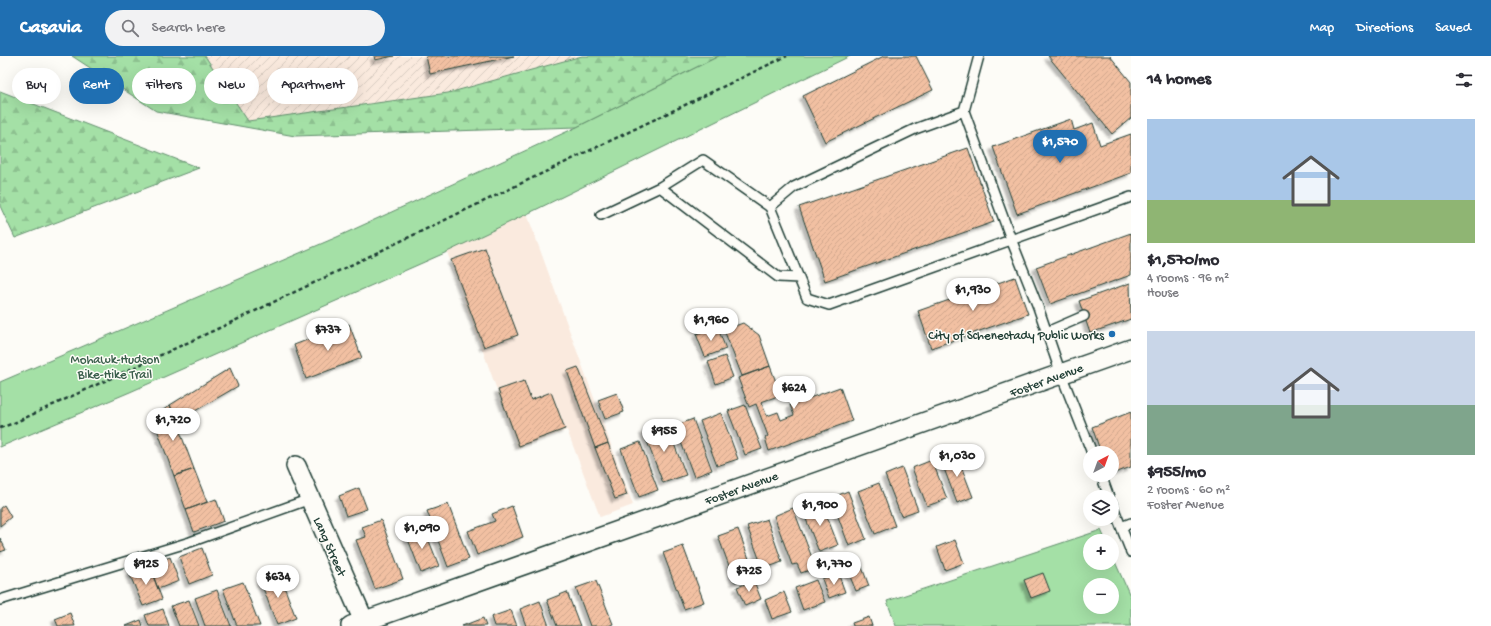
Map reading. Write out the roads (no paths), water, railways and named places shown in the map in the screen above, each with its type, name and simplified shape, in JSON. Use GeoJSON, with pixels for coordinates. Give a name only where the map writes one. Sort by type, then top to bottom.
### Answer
{"type":"FeatureCollection","features":[{"type":"Feature","properties":{"kind":"street","name":"Foster Avenue"},"geometry":{"type":"LineString","coordinates":[[360,624],[1131,349]]}},
{"type":"Feature","properties":{"kind":"street","name":"Lang Street"},"geometry":{"type":"LineString","coordinates":[[296,466],[360,624]]}},
{"type":"Feature","properties":{"kind":"lane"},"geometry":{"type":"LineString","coordinates":[[979,56],[964,110],[1061,374],[1089,446]]}},
{"type":"Feature","properties":{"kind":"lane"},"geometry":{"type":"LineString","coordinates":[[770,207],[794,187],[915,129],[964,110]]}},
{"type":"Feature","properties":{"kind":"lane"},"geometry":{"type":"LineString","coordinates":[[601,214],[660,187],[703,160],[770,207],[807,298],[829,305],[1131,197]]}},
{"type":"Feature","properties":{"kind":"lane"},"geometry":{"type":"LineString","coordinates":[[660,187],[778,277],[799,278]]}},
{"type":"Feature","properties":{"kind":"lane"},"geometry":{"type":"LineString","coordinates":[[1046,332],[1084,316]]}},
{"type":"Feature","properties":{"kind":"lane"},"geometry":{"type":"LineString","coordinates":[[0,600],[190,542],[310,499]]}},
{"type":"Feature","properties":{"kind":"lane"},"geometry":{"type":"LineString","coordinates":[[1119,522],[1131,552]]}},
{"type":"Feature","properties":{"kind":"lane"},"geometry":{"type":"LineString","coordinates":[[1121,527],[1131,523]]}},
{"type":"Feature","properties":{"kind":"place","name":"City of Schenectady Public Works"},"geometry":{"type":"Point","coordinates":[1112,334]}},
{"type":"Feature","properties":{"kind":"park label","name":"Mohawk-Hudson Bike-Hike Trail"},"geometry":{"type":"Point","coordinates":[115,366]}}]}
